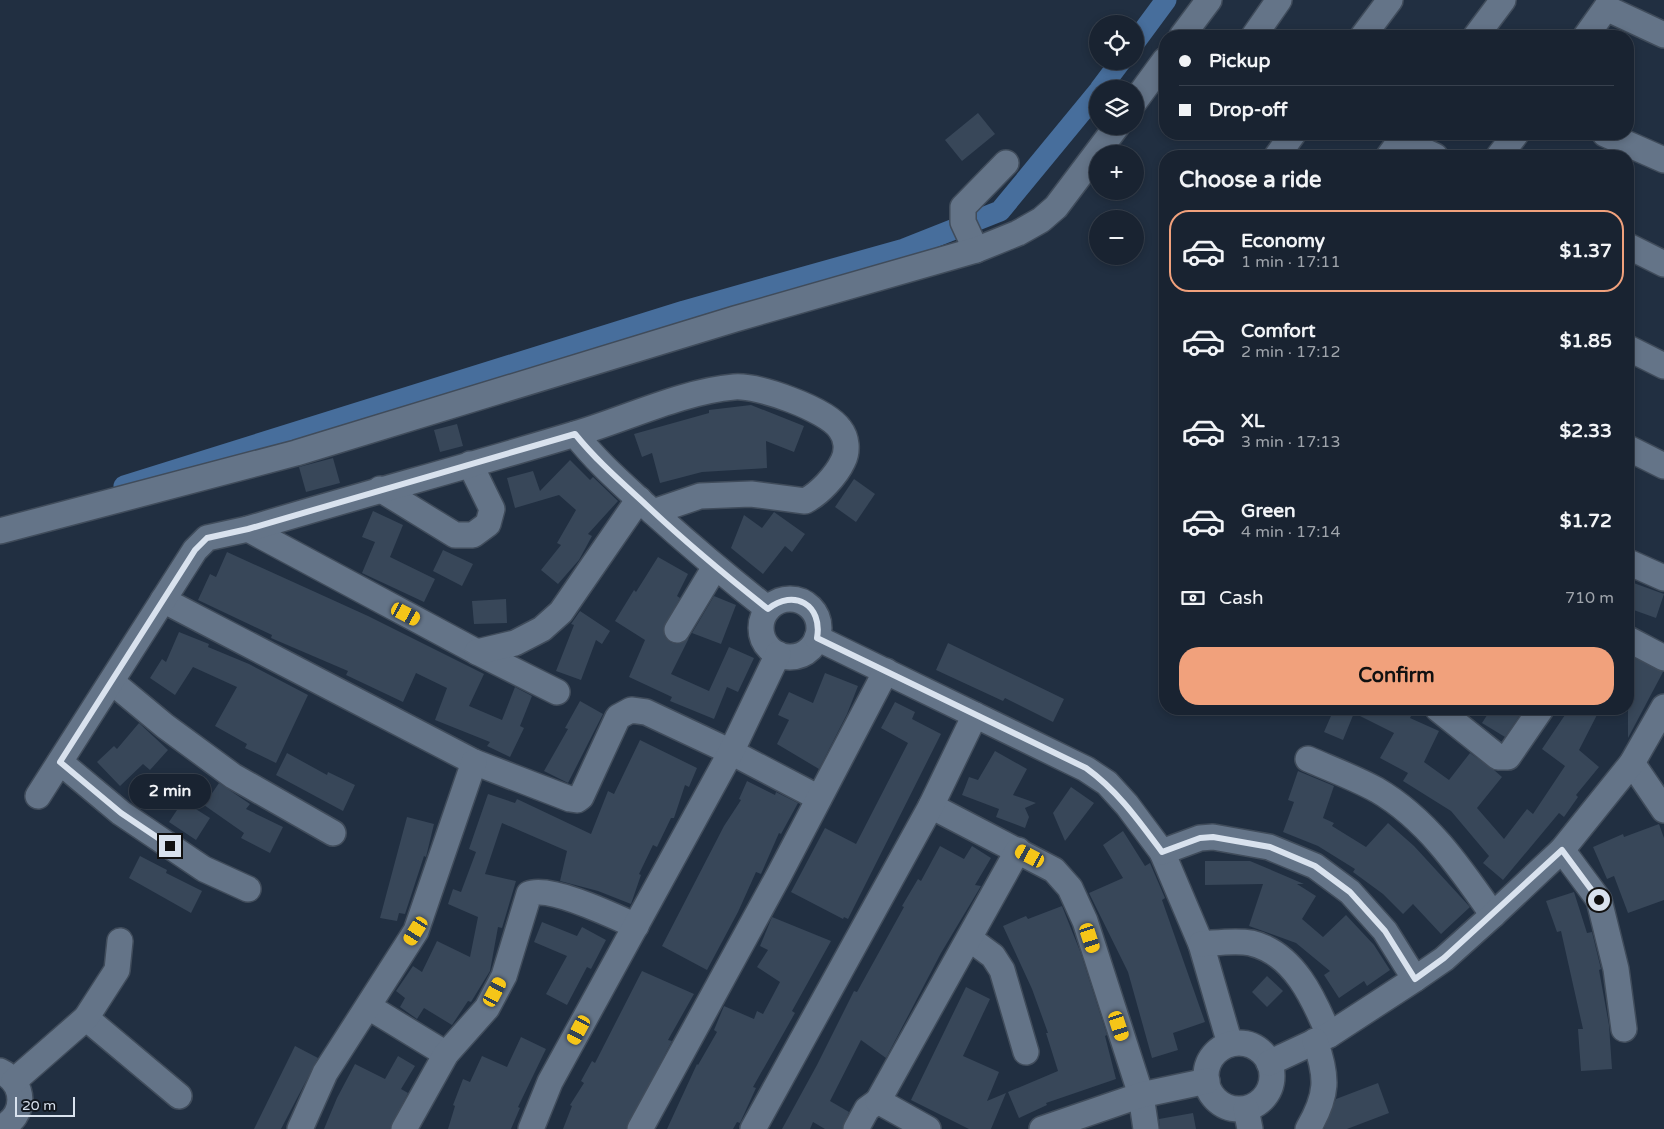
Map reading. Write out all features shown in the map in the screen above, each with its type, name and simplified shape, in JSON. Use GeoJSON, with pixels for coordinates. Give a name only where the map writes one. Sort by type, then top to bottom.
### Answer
{"type":"FeatureCollection","features":[{"type":"Feature","properties":{"kind":"street"},"geometry":{"type":"LineString","coordinates":[[1186,30],[1209,0]]}},
{"type":"Feature","properties":{"kind":"street"},"geometry":{"type":"LineString","coordinates":[[1258,30],[1279,0]]}},
{"type":"Feature","properties":{"kind":"street"},"geometry":{"type":"LineString","coordinates":[[1368,30],[1390,0]]}},
{"type":"Feature","properties":{"kind":"street"},"geometry":{"type":"LineString","coordinates":[[1480,30],[1503,0]]}},
{"type":"Feature","properties":{"kind":"street"},"geometry":{"type":"LineString","coordinates":[[1589,30],[1602,3],[1664,35]]}},
{"type":"Feature","properties":{"kind":"street"},"geometry":{"type":"LineString","coordinates":[[1144,89],[1159,68]]}},
{"type":"Feature","properties":{"kind":"street"},"geometry":{"type":"LineString","coordinates":[[0,531],[296,452],[735,319],[969,235],[1018,233],[1041,220],[1056,207],[1110,135]]}},
{"type":"Feature","properties":{"kind":"street"},"geometry":{"type":"LineString","coordinates":[[1504,150],[1511,140]]}},
{"type":"Feature","properties":{"kind":"street"},"geometry":{"type":"LineString","coordinates":[[1619,140],[1664,160]]}},
{"type":"Feature","properties":{"kind":"street"},"geometry":{"type":"LineString","coordinates":[[1398,143],[1418,150]]}},
{"type":"Feature","properties":{"kind":"street"},"geometry":{"type":"LineString","coordinates":[[969,235],[963,207],[1006,163]]}},
{"type":"Feature","properties":{"kind":"street"},"geometry":{"type":"LineString","coordinates":[[1634,249],[1664,264]]}},
{"type":"Feature","properties":{"kind":"street"},"geometry":{"type":"LineString","coordinates":[[1634,351],[1664,366]]}},
{"type":"Feature","properties":{"kind":"street"},"geometry":{"type":"LineString","coordinates":[[38,796],[195,550],[207,538],[248,529],[380,489],[575,434],[707,391],[735,387],[769,391],[830,419],[840,429],[847,448],[843,462],[820,492],[805,502],[751,494],[700,496],[646,506],[562,612],[542,629],[515,643],[477,652]]}},
{"type":"Feature","properties":{"kind":"street"},"geometry":{"type":"LineString","coordinates":[[575,434],[597,461],[646,506],[715,567],[768,609]]}},
{"type":"Feature","properties":{"kind":"street"},"geometry":{"type":"LineString","coordinates":[[1634,451],[1664,466]]}},
{"type":"Feature","properties":{"kind":"street"},"geometry":{"type":"LineString","coordinates":[[380,489],[454,535],[473,535],[488,524],[492,509],[470,464]]}},
{"type":"Feature","properties":{"kind":"street"},"geometry":{"type":"LineString","coordinates":[[248,529],[477,652],[557,692]]}},
{"type":"Feature","properties":{"kind":"street"},"geometry":{"type":"LineString","coordinates":[[1634,565],[1664,578]]}},
{"type":"Feature","properties":{"kind":"street"},"geometry":{"type":"LineString","coordinates":[[677,630],[715,567]]}},
{"type":"Feature","properties":{"kind":"street"},"geometry":{"type":"LineString","coordinates":[[163,600],[474,762],[576,800],[581,797],[618,717],[631,710],[646,712],[731,752],[819,798]]}},
{"type":"Feature","properties":{"kind":"street"},"geometry":{"type":"LineString","coordinates":[[785,600],[795,600],[804,603],[817,618],[819,628],[817,638],[806,652],[797,656],[778,654],[765,642],[762,634],[764,616],[768,609],[785,600]]}},
{"type":"Feature","properties":{"kind":"street"},"geometry":{"type":"LineString","coordinates":[[817,638],[1086,768],[1107,783],[1127,805],[1162,852],[1201,944],[1230,1044]]}},
{"type":"Feature","properties":{"kind":"street"},"geometry":{"type":"LineString","coordinates":[[1634,642],[1664,658]]}},
{"type":"Feature","properties":{"kind":"street"},"geometry":{"type":"LineString","coordinates":[[531,1129],[550,1082],[731,752],[778,654]]}},
{"type":"Feature","properties":{"kind":"street"},"geometry":{"type":"LineString","coordinates":[[640,1129],[886,671]]}},
{"type":"Feature","properties":{"kind":"street"},"geometry":{"type":"LineString","coordinates":[[112,682],[165,726],[234,776],[333,833]]}},
{"type":"Feature","properties":{"kind":"street"},"geometry":{"type":"LineString","coordinates":[[1270,1063],[1322,1038],[1415,979],[1444,958],[1493,915],[1562,850],[1632,763],[1664,707]]}},
{"type":"Feature","properties":{"kind":"street"},"geometry":{"type":"LineString","coordinates":[[753,1129],[931,806],[975,715]]}},
{"type":"Feature","properties":{"kind":"street"},"geometry":{"type":"LineString","coordinates":[[1446,715],[1498,757],[1504,758],[1508,757],[1537,715]]}},
{"type":"Feature","properties":{"kind":"street"},"geometry":{"type":"LineString","coordinates":[[1308,758],[1365,783],[1395,802],[1430,832],[1468,879],[1493,915]]}},
{"type":"Feature","properties":{"kind":"street"},"geometry":{"type":"LineString","coordinates":[[60,762],[121,813],[204,869],[248,889]]}},
{"type":"Feature","properties":{"kind":"street"},"geometry":{"type":"LineString","coordinates":[[300,1129],[325,1073],[416,931],[474,762]]}},
{"type":"Feature","properties":{"kind":"street"},"geometry":{"type":"LineString","coordinates":[[1632,763],[1664,810]]}},
{"type":"Feature","properties":{"kind":"street"},"geometry":{"type":"LineString","coordinates":[[931,806],[1054,870],[1070,888],[1085,921],[1141,1095],[1146,1129]]}},
{"type":"Feature","properties":{"kind":"street"},"geometry":{"type":"LineString","coordinates":[[1162,852],[1200,838],[1213,837],[1270,847],[1315,866],[1350,892],[1385,931],[1415,979]]}},
{"type":"Feature","properties":{"kind":"street"},"geometry":{"type":"LineString","coordinates":[[856,1129],[866,1109],[878,1101],[1018,850]]}},
{"type":"Feature","properties":{"kind":"street"},"geometry":{"type":"LineString","coordinates":[[1562,850],[1599,900],[1616,969],[1624,1029]]}},
{"type":"Feature","properties":{"kind":"street"},"geometry":{"type":"LineString","coordinates":[[404,1129],[446,1054],[487,1008],[504,976],[529,894],[543,891],[600,910],[636,926]]}},
{"type":"Feature","properties":{"kind":"street"},"geometry":{"type":"LineString","coordinates":[[970,939],[993,956],[1002,970],[1026,1052]]}},
{"type":"Feature","properties":{"kind":"street"},"geometry":{"type":"LineString","coordinates":[[8,1127],[20,1108],[19,1089],[7,1076],[86,1018],[117,970],[120,941]]}},
{"type":"Feature","properties":{"kind":"street"},"geometry":{"type":"LineString","coordinates":[[1201,944],[1252,943],[1270,951],[1288,964],[1306,987],[1322,1038],[1326,1076],[1322,1098],[1308,1129]]}},
{"type":"Feature","properties":{"kind":"street"},"geometry":{"type":"LineString","coordinates":[[369,1007],[446,1054]]}},
{"type":"Feature","properties":{"kind":"street"},"geometry":{"type":"LineString","coordinates":[[86,1018],[179,1096]]}},
{"type":"Feature","properties":{"kind":"street"},"geometry":{"type":"LineString","coordinates":[[1242,1043],[1253,1046],[1263,1053],[1270,1063],[1272,1074],[1271,1086],[1266,1096],[1257,1104],[1248,1119],[1235,1109],[1216,1100],[1207,1081],[1207,1069],[1212,1058],[1230,1044],[1242,1043]]}},
{"type":"Feature","properties":{"kind":"street"},"geometry":{"type":"LineString","coordinates":[[1042,1129],[1141,1095],[1207,1081]]}},
{"type":"Feature","properties":{"kind":"street"},"geometry":{"type":"LineString","coordinates":[[878,1101],[928,1129]]}},
{"type":"Feature","properties":{"kind":"building"},"geometry":{"type":"Polygon","coordinates":[[[978,113],[995,134],[962,161],[945,140],[978,113]]]}},
{"type":"Feature","properties":{"kind":"building"},"geometry":{"type":"Polygon","coordinates":[[[751,405],[804,426],[794,452],[766,441],[767,468],[702,472],[660,483],[652,453],[642,457],[634,434],[709,413],[709,410],[751,405]]]}},
{"type":"Feature","properties":{"kind":"building"},"geometry":{"type":"Polygon","coordinates":[[[457,424],[463,446],[440,452],[434,430],[457,424]]]}},
{"type":"Feature","properties":{"kind":"building"},"geometry":{"type":"Polygon","coordinates":[[[333,458],[340,483],[306,492],[299,467],[333,458]]]}},
{"type":"Feature","properties":{"kind":"building"},"geometry":{"type":"Polygon","coordinates":[[[570,460],[590,480],[593,477],[618,501],[588,534],[592,536],[579,560],[558,584],[541,570],[561,545],[557,543],[576,510],[559,495],[515,508],[507,478],[533,471],[540,491],[570,460]]]}},
{"type":"Feature","properties":{"kind":"building"},"geometry":{"type":"Polygon","coordinates":[[[854,479],[875,494],[856,522],[835,507],[854,479]]]}},
{"type":"Feature","properties":{"kind":"building"},"geometry":{"type":"Polygon","coordinates":[[[373,511],[403,525],[390,557],[435,579],[424,602],[362,573],[375,542],[362,537],[373,511]]]}},
{"type":"Feature","properties":{"kind":"building"},"geometry":{"type":"Polygon","coordinates":[[[774,512],[805,534],[792,552],[785,546],[763,574],[731,548],[744,515],[762,528],[774,512]]]}},
{"type":"Feature","properties":{"kind":"building"},"geometry":{"type":"Polygon","coordinates":[[[443,550],[473,564],[462,586],[433,571],[443,550]]]}},
{"type":"Feature","properties":{"kind":"building"},"geometry":{"type":"Polygon","coordinates":[[[227,552],[368,616],[484,674],[469,706],[502,720],[515,687],[532,696],[520,726],[524,728],[510,757],[487,746],[490,742],[435,720],[447,688],[416,673],[403,702],[346,675],[348,671],[271,638],[272,635],[198,600],[210,574],[216,577],[227,552]]]}},
{"type":"Feature","properties":{"kind":"building"},"geometry":{"type":"Polygon","coordinates":[[[658,557],[688,574],[677,596],[680,598],[663,629],[665,637],[670,642],[677,644],[689,638],[671,674],[709,691],[729,647],[754,658],[738,692],[727,687],[714,719],[670,701],[672,697],[629,677],[645,640],[615,621],[634,590],[636,592],[658,557]]]}},
{"type":"Feature","properties":{"kind":"building"},"geometry":{"type":"Polygon","coordinates":[[[1634,583],[1664,594],[1656,618],[1634,610],[1634,583]]]}},
{"type":"Feature","properties":{"kind":"building"},"geometry":{"type":"Polygon","coordinates":[[[714,596],[736,605],[721,644],[692,633],[714,596]]]}},
{"type":"Feature","properties":{"kind":"building"},"geometry":{"type":"Polygon","coordinates":[[[506,599],[507,623],[474,624],[472,601],[506,599]]]}},
{"type":"Feature","properties":{"kind":"building"},"geometry":{"type":"Polygon","coordinates":[[[580,611],[610,631],[602,644],[596,640],[581,680],[556,671],[574,625],[571,624],[580,611]]]}},
{"type":"Feature","properties":{"kind":"building"},"geometry":{"type":"Polygon","coordinates":[[[179,632],[209,644],[208,647],[249,664],[308,695],[276,763],[245,748],[247,744],[215,726],[237,687],[193,667],[175,695],[150,678],[162,659],[166,662],[179,632]]]}},
{"type":"Feature","properties":{"kind":"building"},"geometry":{"type":"Polygon","coordinates":[[[948,643],[1064,699],[1053,722],[1005,698],[1003,701],[936,670],[948,643]]]}},
{"type":"Feature","properties":{"kind":"building"},"geometry":{"type":"Polygon","coordinates":[[[1634,658],[1663,672],[1628,738],[1628,715],[1634,715],[1634,658]]]}},
{"type":"Feature","properties":{"kind":"building"},"geometry":{"type":"Polygon","coordinates":[[[825,673],[858,686],[847,714],[819,769],[777,744],[789,720],[778,715],[789,692],[813,703],[825,673]]]}},
{"type":"Feature","properties":{"kind":"building"},"geometry":{"type":"Polygon","coordinates":[[[580,701],[603,714],[568,783],[544,771],[568,729],[565,728],[580,701]]]}},
{"type":"Feature","properties":{"kind":"building"},"geometry":{"type":"Polygon","coordinates":[[[895,702],[915,712],[912,719],[941,734],[848,919],[844,917],[843,919],[791,892],[825,828],[856,844],[908,743],[881,728],[895,702]]]}},
{"type":"Feature","properties":{"kind":"building"},"geometry":{"type":"Polygon","coordinates":[[[1331,715],[1353,715],[1343,740],[1324,732],[1331,715]]]}},
{"type":"Feature","properties":{"kind":"building"},"geometry":{"type":"Polygon","coordinates":[[[1358,715],[1409,715],[1411,716],[1410,718],[1439,731],[1424,762],[1449,780],[1470,753],[1502,777],[1477,808],[1504,839],[1527,809],[1533,814],[1565,766],[1542,749],[1565,715],[1597,715],[1579,750],[1599,767],[1576,795],[1578,797],[1564,817],[1559,813],[1503,880],[1483,863],[1489,856],[1451,811],[1403,781],[1408,773],[1380,758],[1394,733],[1358,715]]]}},
{"type":"Feature","properties":{"kind":"building"},"geometry":{"type":"Polygon","coordinates":[[[1487,715],[1520,715],[1505,737],[1482,723],[1487,715]]]}},
{"type":"Feature","properties":{"kind":"building"},"geometry":{"type":"Polygon","coordinates":[[[139,723],[168,750],[150,770],[143,764],[120,786],[97,762],[114,746],[117,749],[139,723]]]}},
{"type":"Feature","properties":{"kind":"building"},"geometry":{"type":"Polygon","coordinates":[[[640,740],[697,768],[689,787],[685,785],[674,818],[671,818],[657,847],[653,845],[639,874],[641,875],[631,904],[598,891],[560,881],[567,851],[502,823],[485,874],[516,881],[502,928],[498,927],[490,971],[471,1002],[468,1001],[452,1025],[424,1008],[417,1019],[400,1007],[405,998],[396,991],[413,966],[422,972],[437,941],[470,957],[478,917],[448,904],[453,889],[461,892],[476,852],[469,849],[488,794],[515,803],[517,799],[591,834],[608,791],[614,794],[640,740]]]}},
{"type":"Feature","properties":{"kind":"building"},"geometry":{"type":"Polygon","coordinates":[[[995,751],[1027,769],[1013,795],[1036,803],[1025,808],[1029,817],[1025,828],[996,817],[999,809],[962,795],[969,777],[978,780],[995,751]]]}},
{"type":"Feature","properties":{"kind":"building"},"geometry":{"type":"Polygon","coordinates":[[[287,753],[327,775],[328,772],[355,785],[343,811],[276,775],[287,753]]]}},
{"type":"Feature","properties":{"kind":"building"},"geometry":{"type":"Polygon","coordinates":[[[1298,771],[1334,786],[1323,818],[1334,823],[1332,826],[1366,847],[1388,823],[1414,846],[1470,907],[1441,934],[1413,904],[1403,914],[1383,894],[1353,872],[1355,869],[1318,846],[1283,832],[1294,802],[1288,800],[1298,771]]]}},
{"type":"Feature","properties":{"kind":"building"},"geometry":{"type":"Polygon","coordinates":[[[747,781],[775,795],[776,792],[798,803],[781,834],[779,833],[761,874],[756,872],[738,912],[707,970],[662,946],[724,826],[741,800],[739,799],[747,781]]]}},
{"type":"Feature","properties":{"kind":"building"},"geometry":{"type":"Polygon","coordinates":[[[219,783],[250,804],[246,809],[283,827],[270,853],[241,838],[244,833],[204,805],[219,783]]]}},
{"type":"Feature","properties":{"kind":"building"},"geometry":{"type":"Polygon","coordinates":[[[1071,787],[1094,803],[1065,841],[1053,813],[1071,787]]]}},
{"type":"Feature","properties":{"kind":"building"},"geometry":{"type":"Polygon","coordinates":[[[183,801],[210,818],[196,840],[169,822],[183,801]]]}},
{"type":"Feature","properties":{"kind":"building"},"geometry":{"type":"Polygon","coordinates":[[[407,817],[434,824],[426,857],[424,856],[405,914],[399,913],[397,921],[380,918],[407,817]]]}},
{"type":"Feature","properties":{"kind":"building"},"geometry":{"type":"Polygon","coordinates":[[[1659,824],[1664,838],[1664,900],[1628,913],[1614,876],[1607,879],[1593,847],[1623,834],[1624,837],[1659,824]]]}},
{"type":"Feature","properties":{"kind":"building"},"geometry":{"type":"Polygon","coordinates":[[[1123,831],[1145,866],[1150,863],[1165,898],[1162,900],[1205,1022],[1173,1033],[1178,1050],[1152,1058],[1128,972],[1089,893],[1123,878],[1103,845],[1123,831]]]}},
{"type":"Feature","properties":{"kind":"building"},"geometry":{"type":"Polygon","coordinates":[[[940,846],[964,859],[972,846],[991,858],[975,885],[981,886],[941,953],[886,1058],[861,1040],[830,1101],[849,1112],[842,1129],[825,1129],[813,1122],[810,1129],[782,1129],[854,991],[857,992],[904,907],[902,906],[918,879],[921,881],[940,846]]]}},
{"type":"Feature","properties":{"kind":"building"},"geometry":{"type":"Polygon","coordinates":[[[140,856],[167,870],[166,873],[202,891],[191,913],[129,878],[140,856]]]}},
{"type":"Feature","properties":{"kind":"building"},"geometry":{"type":"Polygon","coordinates":[[[1205,861],[1250,861],[1304,884],[1297,884],[1316,896],[1302,919],[1323,937],[1346,915],[1374,945],[1390,970],[1367,986],[1364,981],[1339,998],[1324,975],[1330,971],[1296,943],[1249,926],[1263,884],[1205,885],[1205,861]]]}},
{"type":"Feature","properties":{"kind":"building"},"geometry":{"type":"Polygon","coordinates":[[[1574,892],[1587,933],[1592,932],[1601,969],[1599,970],[1609,1025],[1612,1069],[1581,1071],[1578,1029],[1583,1029],[1561,931],[1557,932],[1546,901],[1574,892]]]}},
{"type":"Feature","properties":{"kind":"building"},"geometry":{"type":"Polygon","coordinates":[[[1062,906],[1080,951],[1107,1035],[1105,1036],[1116,1079],[1046,1103],[1047,1105],[1019,1118],[1008,1092],[1058,1071],[1046,1033],[1048,1033],[1032,989],[1003,926],[1026,916],[1028,919],[1062,906]]]}},
{"type":"Feature","properties":{"kind":"building"},"geometry":{"type":"Polygon","coordinates":[[[772,917],[831,941],[792,1011],[795,1013],[753,1087],[756,1088],[740,1123],[737,1122],[733,1129],[667,1129],[697,1064],[717,1032],[714,1030],[724,1006],[754,1019],[757,1011],[763,1014],[780,982],[757,967],[768,950],[760,946],[772,917]]]}},
{"type":"Feature","properties":{"kind":"building"},"geometry":{"type":"Polygon","coordinates":[[[542,922],[577,936],[582,927],[606,940],[591,969],[587,967],[567,1005],[546,994],[567,956],[534,942],[542,922]]]}},
{"type":"Feature","properties":{"kind":"building"},"geometry":{"type":"Polygon","coordinates":[[[642,971],[694,994],[668,1040],[672,1041],[626,1129],[563,1129],[572,1106],[570,1105],[584,1083],[581,1081],[592,1061],[595,1063],[642,971]]]}},
{"type":"Feature","properties":{"kind":"building"},"geometry":{"type":"Polygon","coordinates":[[[1267,976],[1283,991],[1267,1007],[1252,992],[1267,976]]]}},
{"type":"Feature","properties":{"kind":"building"},"geometry":{"type":"Polygon","coordinates":[[[966,987],[990,999],[963,1056],[999,1072],[987,1101],[1006,1093],[991,1129],[969,1129],[911,1100],[966,987]]]}},
{"type":"Feature","properties":{"kind":"building"},"geometry":{"type":"Polygon","coordinates":[[[521,1037],[546,1049],[518,1107],[520,1108],[511,1129],[448,1129],[455,1106],[453,1105],[463,1079],[470,1082],[482,1056],[507,1067],[521,1037]]]}},
{"type":"Feature","properties":{"kind":"building"},"geometry":{"type":"Polygon","coordinates":[[[295,1046],[318,1058],[281,1129],[254,1129],[295,1046]]]}},
{"type":"Feature","properties":{"kind":"building"},"geometry":{"type":"Polygon","coordinates":[[[398,1056],[415,1066],[401,1089],[408,1093],[390,1129],[324,1129],[337,1098],[355,1064],[385,1079],[398,1056]]]}},
{"type":"Feature","properties":{"kind":"building"},"geometry":{"type":"Polygon","coordinates":[[[1378,1083],[1389,1113],[1347,1129],[1324,1129],[1336,1099],[1378,1083]]]}},
{"type":"Feature","properties":{"kind":"building"},"geometry":{"type":"Polygon","coordinates":[[[1193,1113],[1196,1129],[1160,1129],[1159,1119],[1193,1113]]]}},
{"type":"Feature","properties":{"kind":"waterway"},"geometry":{"type":"LineString","coordinates":[[1144,30],[1166,0]]}},
{"type":"Feature","properties":{"kind":"waterway"},"geometry":{"type":"LineString","coordinates":[[1107,80],[1114,70]]}},
{"type":"Feature","properties":{"kind":"waterway"},"geometry":{"type":"LineString","coordinates":[[124,486],[684,311],[904,249],[1000,211],[1089,103]]}},
{"type":"Feature","properties":{"kind":"route"},"geometry":{"type":"LineString","coordinates":[[170,846],[121,813],[60,762],[195,550],[207,538],[248,529],[380,489],[575,434],[597,461],[653,512],[715,567],[768,609],[776,603],[785,600],[795,600],[804,603],[817,618],[819,628],[817,638],[1086,768],[1107,783],[1127,805],[1162,852],[1200,838],[1213,837],[1253,842],[1315,866],[1350,892],[1385,931],[1415,979],[1444,958],[1493,915],[1562,850],[1599,900]]}}]}
